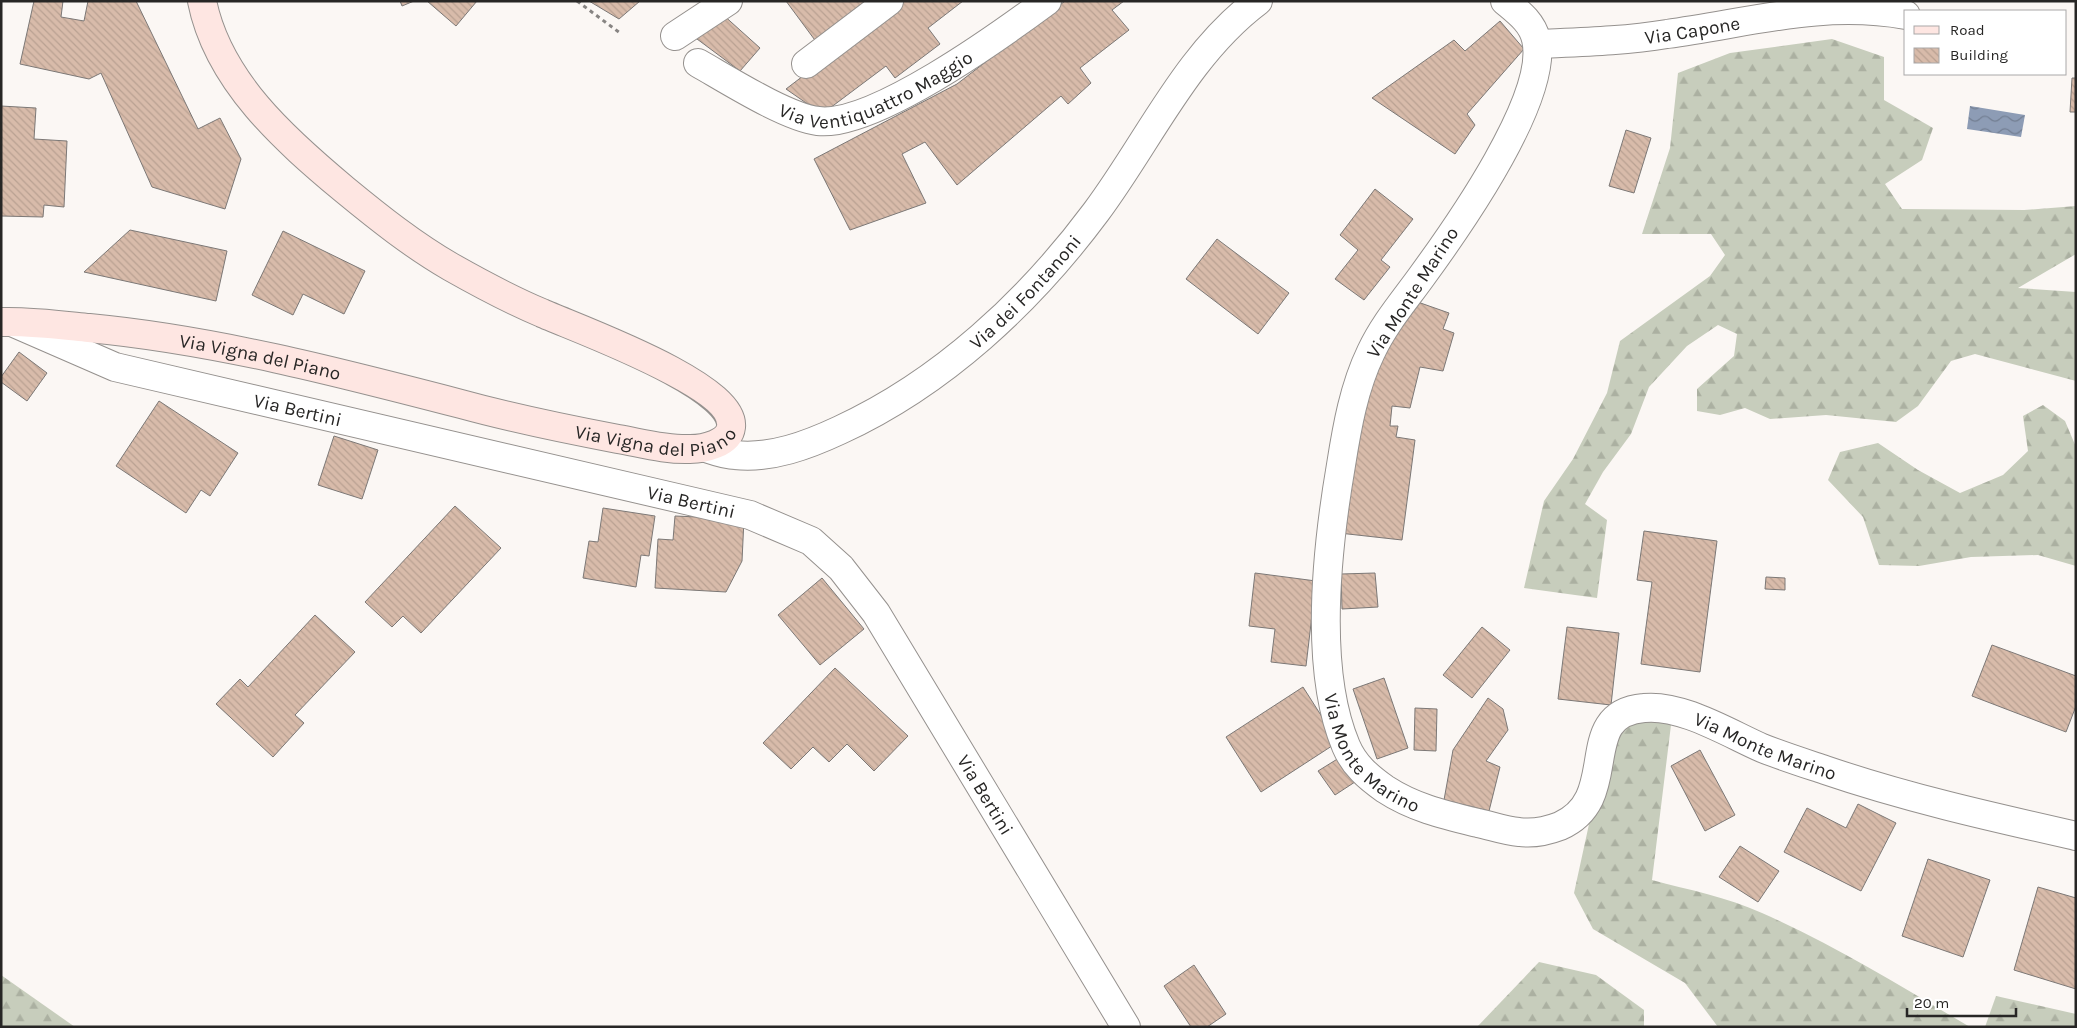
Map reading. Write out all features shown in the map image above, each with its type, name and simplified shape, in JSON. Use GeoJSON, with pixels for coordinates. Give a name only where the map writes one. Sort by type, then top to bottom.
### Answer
{"type":"FeatureCollection","features":[{"type":"Feature","properties":{"kind":"main road","name":"Via Vigna del Piano"},"geometry":{"type":"LineString","coordinates":[[6,322],[122,331],[239,349],[560,427],[668,448],[706,448],[721,441],[732,428],[726,411],[702,388],[652,359],[504,296],[448,266],[402,236],[304,156],[268,118],[234,75],[211,32],[202,1]]}},
{"type":"Feature","properties":{"kind":"street"},"geometry":{"type":"LineString","coordinates":[[675,36],[728,1]]}},
{"type":"Feature","properties":{"kind":"street"},"geometry":{"type":"LineString","coordinates":[[806,64],[889,1]]}},
{"type":"Feature","properties":{"kind":"street","name":"Via Ventiquattro Maggio"},"geometry":{"type":"LineString","coordinates":[[698,63],[751,94],[801,117],[818,121],[843,120],[863,115],[899,96],[987,43],[1047,1]]}},
{"type":"Feature","properties":{"kind":"street","name":"Via dei Fontanoni"},"geometry":{"type":"LineString","coordinates":[[706,448],[734,456],[796,448],[821,439],[878,412],[935,374],[970,347],[1015,304],[1079,233],[1109,194],[1186,76],[1219,34],[1258,1]]}},
{"type":"Feature","properties":{"kind":"street","name":"Via Monte Marino"},"geometry":{"type":"LineString","coordinates":[[1505,1],[1529,22],[1538,44],[1535,77],[1527,103],[1485,181],[1423,274],[1388,321],[1371,351],[1354,397],[1346,434],[1333,520],[1327,607],[1330,689],[1336,718],[1351,758],[1368,777],[1416,806],[1506,830],[1534,833],[1565,824],[1588,804],[1594,792],[1604,734],[1613,720],[1627,712],[1642,708],[1660,708],[1706,723],[1784,756],[1863,783],[2076,836]]}},
{"type":"Feature","properties":{"kind":"street","name":"Via Capone"},"geometry":{"type":"LineString","coordinates":[[1538,44],[1667,34],[1756,17],[1814,10],[1871,10],[1904,15]]}},
{"type":"Feature","properties":{"kind":"street","name":"Via Bertini"},"geometry":{"type":"LineString","coordinates":[[6,322],[115,367],[750,515],[811,541],[841,568],[876,614],[1126,1027]]}},
{"type":"Feature","properties":{"kind":"path"},"geometry":{"type":"LineString","coordinates":[[577,1],[620,33]]}},
{"type":"Feature","properties":{"kind":"green space"},"geometry":{"type":"Polygon","coordinates":[[[1832,39],[1884,57],[1884,100],[1933,128],[1922,160],[1885,184],[1902,209],[2024,210],[2076,206],[2076,254],[2018,288],[2076,292],[2076,381],[1975,354],[1951,361],[1918,406],[1896,422],[1826,415],[1770,419],[1745,408],[1720,415],[1697,411],[1697,389],[1734,356],[1737,334],[1718,325],[1687,346],[1649,387],[1631,434],[1603,472],[1585,504],[1607,520],[1597,598],[1524,588],[1544,501],[1573,459],[1607,393],[1620,341],[1710,276],[1725,255],[1711,234],[1642,234],[1670,148],[1678,73],[1730,53],[1832,39]]]}},
{"type":"Feature","properties":{"kind":"green space"},"geometry":{"type":"Polygon","coordinates":[[[2043,405],[2065,421],[2076,447],[2076,566],[2038,555],[1971,557],[1919,566],[1879,565],[1863,517],[1828,480],[1840,452],[1878,443],[1918,470],[1960,493],[2003,475],[2028,451],[2023,416],[2043,405]]]}},
{"type":"Feature","properties":{"kind":"green space"},"geometry":{"type":"Polygon","coordinates":[[[1666,714],[1671,725],[1652,880],[1735,902],[1789,925],[1868,967],[1970,1027],[1718,1027],[1685,983],[1593,929],[1574,893],[1591,815],[1615,752],[1622,723],[1666,714]]]}},
{"type":"Feature","properties":{"kind":"green space"},"geometry":{"type":"Polygon","coordinates":[[[1539,962],[1596,975],[1644,1010],[1644,1027],[1477,1027],[1539,962]]]}},
{"type":"Feature","properties":{"kind":"green space"},"geometry":{"type":"Polygon","coordinates":[[[1,975],[75,1027],[1,1027],[1,975]]]}},
{"type":"Feature","properties":{"kind":"green space"},"geometry":{"type":"Polygon","coordinates":[[[1996,996],[2076,1014],[2076,1027],[1985,1027],[1996,996]]]}},
{"type":"Feature","properties":{"kind":"water"},"geometry":{"type":"Polygon","coordinates":[[[1970,106],[2025,115],[2021,137],[1967,129],[1970,106]]]}},
{"type":"Feature","properties":{"kind":"building"},"geometry":{"type":"Polygon","coordinates":[[[34,1],[63,1],[61,17],[84,21],[88,1],[136,1],[198,129],[220,118],[241,159],[225,209],[152,187],[101,73],[89,79],[20,64],[34,1]]]}},
{"type":"Feature","properties":{"kind":"building"},"geometry":{"type":"Polygon","coordinates":[[[400,1],[414,1],[402,6],[400,1]]]}},
{"type":"Feature","properties":{"kind":"building"},"geometry":{"type":"Polygon","coordinates":[[[427,1],[477,1],[456,26],[427,1]]]}},
{"type":"Feature","properties":{"kind":"building"},"geometry":{"type":"Polygon","coordinates":[[[589,1],[640,1],[619,19],[589,1]]]}},
{"type":"Feature","properties":{"kind":"building"},"geometry":{"type":"Polygon","coordinates":[[[786,1],[878,1],[820,47],[786,1]]]}},
{"type":"Feature","properties":{"kind":"building"},"geometry":{"type":"Polygon","coordinates":[[[901,1],[963,1],[928,28],[940,44],[895,78],[886,66],[822,114],[786,89],[901,1]]]}},
{"type":"Feature","properties":{"kind":"building"},"geometry":{"type":"Polygon","coordinates":[[[1065,1],[1124,1],[1112,10],[1129,30],[1080,68],[1091,83],[1068,104],[1061,96],[957,185],[925,142],[902,154],[926,203],[850,230],[814,159],[957,84],[1065,1]]]}},
{"type":"Feature","properties":{"kind":"building"},"geometry":{"type":"Polygon","coordinates":[[[721,13],[760,48],[740,71],[693,36],[721,13]]]}},
{"type":"Feature","properties":{"kind":"building"},"geometry":{"type":"Polygon","coordinates":[[[1500,21],[1524,49],[1467,114],[1475,125],[1455,154],[1372,98],[1454,40],[1465,51],[1500,21]]]}},
{"type":"Feature","properties":{"kind":"building"},"geometry":{"type":"Polygon","coordinates":[[[2072,78],[2076,78],[2076,112],[2070,112],[2072,78]]]}},
{"type":"Feature","properties":{"kind":"building"},"geometry":{"type":"Polygon","coordinates":[[[1,106],[36,108],[34,139],[67,141],[64,207],[44,205],[43,217],[1,216],[1,106]]]}},
{"type":"Feature","properties":{"kind":"building"},"geometry":{"type":"Polygon","coordinates":[[[1626,130],[1651,138],[1634,193],[1609,186],[1626,130]]]}},
{"type":"Feature","properties":{"kind":"building"},"geometry":{"type":"Polygon","coordinates":[[[1375,189],[1413,219],[1381,260],[1390,267],[1364,300],[1335,279],[1358,250],[1340,235],[1375,189]]]}},
{"type":"Feature","properties":{"kind":"building"},"geometry":{"type":"Polygon","coordinates":[[[130,230],[227,251],[216,301],[84,272],[130,230]]]}},
{"type":"Feature","properties":{"kind":"building"},"geometry":{"type":"Polygon","coordinates":[[[283,231],[365,271],[344,314],[303,294],[293,315],[252,295],[283,231]]]}},
{"type":"Feature","properties":{"kind":"building"},"geometry":{"type":"Polygon","coordinates":[[[1217,239],[1289,293],[1258,334],[1186,279],[1217,239]]]}},
{"type":"Feature","properties":{"kind":"building"},"geometry":{"type":"Polygon","coordinates":[[[1412,300],[1449,313],[1443,329],[1454,333],[1443,371],[1420,367],[1410,408],[1392,406],[1390,426],[1398,426],[1396,437],[1415,440],[1402,540],[1339,533],[1363,388],[1412,300]]]}},
{"type":"Feature","properties":{"kind":"building"},"geometry":{"type":"Polygon","coordinates":[[[19,352],[47,373],[27,401],[1,382],[1,377],[19,352]]]}},
{"type":"Feature","properties":{"kind":"building"},"geometry":{"type":"Polygon","coordinates":[[[159,401],[238,453],[210,496],[201,490],[186,513],[116,466],[159,401]]]}},
{"type":"Feature","properties":{"kind":"building"},"geometry":{"type":"Polygon","coordinates":[[[334,436],[378,450],[362,499],[318,485],[334,436]]]}},
{"type":"Feature","properties":{"kind":"building"},"geometry":{"type":"Polygon","coordinates":[[[455,506],[501,548],[421,633],[403,616],[392,627],[365,602],[455,506]]]}},
{"type":"Feature","properties":{"kind":"building"},"geometry":{"type":"Polygon","coordinates":[[[603,508],[655,516],[649,556],[641,555],[636,587],[583,578],[589,541],[598,542],[603,508]]]}},
{"type":"Feature","properties":{"kind":"building"},"geometry":{"type":"Polygon","coordinates":[[[675,516],[744,519],[742,561],[726,592],[655,588],[658,539],[673,540],[675,516]]]}},
{"type":"Feature","properties":{"kind":"building"},"geometry":{"type":"Polygon","coordinates":[[[1644,531],[1717,541],[1700,672],[1641,664],[1652,582],[1637,580],[1644,531]]]}},
{"type":"Feature","properties":{"kind":"building"},"geometry":{"type":"Polygon","coordinates":[[[1255,573],[1316,581],[1306,666],[1271,662],[1275,629],[1249,626],[1255,573]]]}},
{"type":"Feature","properties":{"kind":"building"},"geometry":{"type":"Polygon","coordinates":[[[1375,573],[1378,607],[1342,609],[1341,574],[1375,573]]]}},
{"type":"Feature","properties":{"kind":"building"},"geometry":{"type":"Polygon","coordinates":[[[1766,577],[1785,578],[1785,590],[1765,589],[1766,577]]]}},
{"type":"Feature","properties":{"kind":"building"},"geometry":{"type":"Polygon","coordinates":[[[822,578],[864,629],[820,665],[778,615],[822,578]]]}},
{"type":"Feature","properties":{"kind":"building"},"geometry":{"type":"Polygon","coordinates":[[[315,615],[355,652],[295,715],[304,723],[273,757],[216,704],[240,679],[248,687],[315,615]]]}},
{"type":"Feature","properties":{"kind":"building"},"geometry":{"type":"Polygon","coordinates":[[[1482,627],[1510,650],[1472,698],[1443,675],[1482,627]]]}},
{"type":"Feature","properties":{"kind":"building"},"geometry":{"type":"Polygon","coordinates":[[[1567,627],[1619,633],[1611,705],[1558,699],[1567,627]]]}},
{"type":"Feature","properties":{"kind":"building"},"geometry":{"type":"Polygon","coordinates":[[[1992,645],[2076,676],[2076,706],[2066,732],[1972,696],[1992,645]]]}},
{"type":"Feature","properties":{"kind":"building"},"geometry":{"type":"Polygon","coordinates":[[[835,668],[908,736],[874,771],[847,744],[829,762],[813,747],[791,769],[763,743],[835,668]]]}},
{"type":"Feature","properties":{"kind":"building"},"geometry":{"type":"Polygon","coordinates":[[[1384,678],[1408,748],[1377,759],[1353,689],[1384,678]]]}},
{"type":"Feature","properties":{"kind":"building"},"geometry":{"type":"Polygon","coordinates":[[[1303,687],[1338,742],[1261,792],[1226,737],[1303,687]]]}},
{"type":"Feature","properties":{"kind":"building"},"geometry":{"type":"Polygon","coordinates":[[[1488,698],[1503,709],[1508,730],[1486,761],[1500,767],[1489,811],[1444,800],[1453,750],[1488,698]]]}},
{"type":"Feature","properties":{"kind":"building"},"geometry":{"type":"Polygon","coordinates":[[[1415,708],[1437,709],[1436,751],[1414,750],[1415,708]]]}},
{"type":"Feature","properties":{"kind":"building"},"geometry":{"type":"Polygon","coordinates":[[[1700,750],[1735,815],[1705,831],[1671,766],[1700,750]]]}},
{"type":"Feature","properties":{"kind":"building"},"geometry":{"type":"Polygon","coordinates":[[[1339,758],[1358,780],[1335,795],[1318,771],[1339,758]]]}},
{"type":"Feature","properties":{"kind":"building"},"geometry":{"type":"Polygon","coordinates":[[[1858,804],[1896,823],[1861,891],[1784,852],[1807,808],[1846,828],[1858,804]]]}},
{"type":"Feature","properties":{"kind":"building"},"geometry":{"type":"Polygon","coordinates":[[[1740,846],[1779,871],[1758,902],[1719,877],[1740,846]]]}},
{"type":"Feature","properties":{"kind":"building"},"geometry":{"type":"Polygon","coordinates":[[[1928,859],[1990,880],[1963,957],[1902,936],[1928,859]]]}},
{"type":"Feature","properties":{"kind":"building"},"geometry":{"type":"Polygon","coordinates":[[[2038,887],[2076,898],[2076,989],[2014,970],[2038,887]]]}},
{"type":"Feature","properties":{"kind":"building"},"geometry":{"type":"Polygon","coordinates":[[[1194,965],[1226,1014],[1207,1027],[1191,1027],[1164,986],[1194,965]]]}}]}
